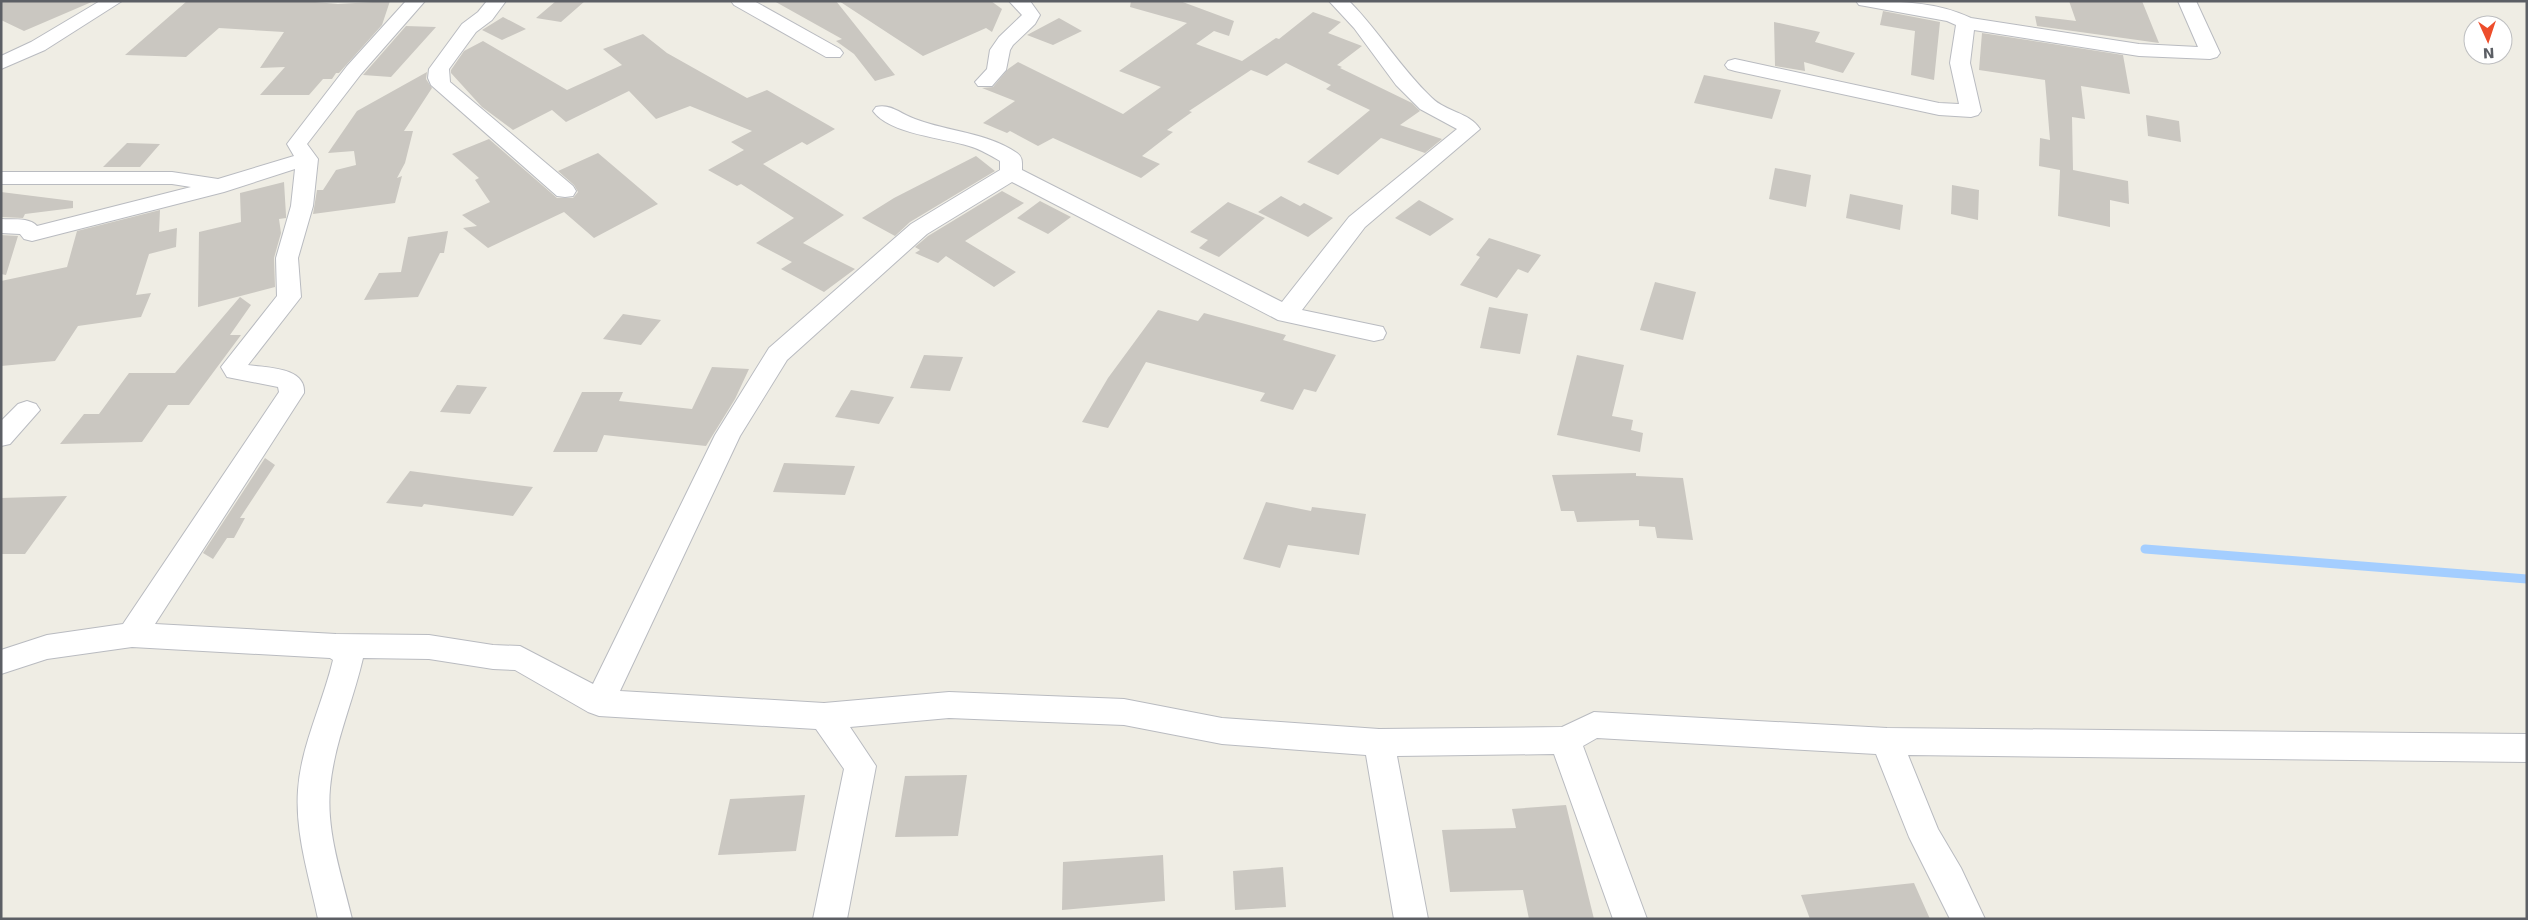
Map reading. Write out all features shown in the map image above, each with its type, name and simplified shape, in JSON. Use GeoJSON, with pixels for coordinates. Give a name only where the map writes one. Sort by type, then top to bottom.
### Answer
{"type":"FeatureCollection","features":[{"type":"Feature","properties":{"kind":"street"},"geometry":{"type":"LineString","coordinates":[[1,63],[38,46],[113,1]]}},
{"type":"Feature","properties":{"kind":"street"},"geometry":{"type":"LineString","coordinates":[[132,635],[291,393],[292,384],[285,380],[236,371],[233,367],[234,362],[289,296],[287,258],[302,206],[301,199],[306,159],[297,144],[327,102],[416,1]]}},
{"type":"Feature","properties":{"kind":"street"},"geometry":{"type":"LineString","coordinates":[[496,1],[492,9],[462,35],[439,69],[438,78],[441,86],[565,191]]}},
{"type":"Feature","properties":{"kind":"street"},"geometry":{"type":"LineString","coordinates":[[740,1],[833,53]]}},
{"type":"Feature","properties":{"kind":"street"},"geometry":{"type":"LineString","coordinates":[[985,82],[996,70],[1000,50],[1006,41],[1031,15],[1028,9],[1018,1]]}},
{"type":"Feature","properties":{"kind":"street"},"geometry":{"type":"LineString","coordinates":[[1286,314],[1357,222],[1470,129],[1461,122],[1427,105],[1403,80],[1361,24],[1338,1]]}},
{"type":"Feature","properties":{"kind":"street"},"geometry":{"type":"LineString","coordinates":[[1865,1],[1956,13],[2138,50],[2210,53],[2187,1]]}},
{"type":"Feature","properties":{"kind":"street"},"geometry":{"type":"LineString","coordinates":[[1735,65],[1939,110],[1971,110],[1960,63],[1956,13]]}},
{"type":"Feature","properties":{"kind":"street"},"geometry":{"type":"LineString","coordinates":[[883,110],[894,118],[931,132],[982,143],[1011,158],[1011,173]]}},
{"type":"Feature","properties":{"kind":"street"},"geometry":{"type":"LineString","coordinates":[[1,226],[26,227],[32,234],[222,185],[306,159]]}},
{"type":"Feature","properties":{"kind":"street"},"geometry":{"type":"LineString","coordinates":[[1011,173],[1286,314],[1374,333]]}},
{"type":"Feature","properties":{"kind":"street"},"geometry":{"type":"LineString","coordinates":[[599,703],[728,435],[778,354],[919,229],[1011,173]]}},
{"type":"Feature","properties":{"kind":"street"},"geometry":{"type":"LineString","coordinates":[[1,178],[172,178],[222,185]]}},
{"type":"Feature","properties":{"kind":"street"},"geometry":{"type":"LineString","coordinates":[[1,437],[27,410]]}},
{"type":"Feature","properties":{"kind":"street"},"geometry":{"type":"LineString","coordinates":[[1,662],[47,647],[132,635],[336,646],[429,646],[493,656],[520,658],[599,703],[824,716],[949,705],[1016,706],[1124,712],[1222,731],[1379,743],[1565,740],[1594,725],[1887,741],[2527,748]]}},
{"type":"Feature","properties":{"kind":"street"},"geometry":{"type":"LineString","coordinates":[[335,919],[314,820],[314,789],[321,751],[349,655],[336,646]]}},
{"type":"Feature","properties":{"kind":"street"},"geometry":{"type":"LineString","coordinates":[[824,716],[860,766],[830,919]]}},
{"type":"Feature","properties":{"kind":"street"},"geometry":{"type":"LineString","coordinates":[[1565,740],[1630,919]]}},
{"type":"Feature","properties":{"kind":"street"},"geometry":{"type":"LineString","coordinates":[[1887,741],[1925,837],[1949,879],[1968,919]]}},
{"type":"Feature","properties":{"kind":"street"},"geometry":{"type":"LineString","coordinates":[[1379,743],[1411,919]]}},
{"type":"Feature","properties":{"kind":"building"},"geometry":{"type":"Polygon","coordinates":[[[1,1],[94,1],[24,31],[1,20],[1,1]]]}},
{"type":"Feature","properties":{"kind":"building"},"geometry":{"type":"Polygon","coordinates":[[[187,1],[304,1],[338,4],[390,1],[382,25],[332,79],[323,79],[309,95],[260,95],[285,67],[260,68],[284,32],[219,28],[186,57],[125,55],[187,1]]]}},
{"type":"Feature","properties":{"kind":"building"},"geometry":{"type":"Polygon","coordinates":[[[556,1],[585,1],[561,22],[536,18],[556,1]]]}},
{"type":"Feature","properties":{"kind":"building"},"geometry":{"type":"Polygon","coordinates":[[[774,1],[836,1],[895,75],[875,81],[854,54],[836,41],[842,39],[774,1]]]}},
{"type":"Feature","properties":{"kind":"building"},"geometry":{"type":"Polygon","coordinates":[[[839,1],[991,1],[1002,9],[992,32],[986,28],[923,56],[839,1]]]}},
{"type":"Feature","properties":{"kind":"building"},"geometry":{"type":"Polygon","coordinates":[[[1131,1],[1180,1],[1234,21],[1229,36],[1214,31],[1196,44],[1242,61],[1276,38],[1279,39],[1313,12],[1341,22],[1328,33],[1362,46],[1337,65],[1412,103],[1420,111],[1400,125],[1442,139],[1425,153],[1381,138],[1338,175],[1307,162],[1370,110],[1326,89],[1331,85],[1286,63],[1267,76],[1251,70],[1189,111],[1192,112],[1167,130],[1173,132],[1142,156],[1160,164],[1141,178],[1053,138],[1038,146],[1010,131],[1007,133],[983,123],[1015,101],[982,88],[993,87],[1008,69],[1018,62],[1123,114],[1161,87],[1119,71],[1187,23],[1130,7],[1131,1]]]}},
{"type":"Feature","properties":{"kind":"building"},"geometry":{"type":"Polygon","coordinates":[[[2069,1],[2142,1],[2159,43],[2037,26],[2035,16],[2076,21],[2069,1]]]}},
{"type":"Feature","properties":{"kind":"building"},"geometry":{"type":"Polygon","coordinates":[[[1883,11],[1940,22],[1934,80],[1911,75],[1915,31],[1880,25],[1883,11]]]}},
{"type":"Feature","properties":{"kind":"building"},"geometry":{"type":"Polygon","coordinates":[[[503,17],[526,29],[502,40],[482,30],[503,17]]]}},
{"type":"Feature","properties":{"kind":"building"},"geometry":{"type":"Polygon","coordinates":[[[1059,18],[1082,31],[1053,45],[1027,35],[1059,18]]]}},
{"type":"Feature","properties":{"kind":"building"},"geometry":{"type":"Polygon","coordinates":[[[1774,22],[1820,32],[1815,42],[1855,53],[1843,73],[1804,62],[1805,71],[1775,66],[1774,22]]]}},
{"type":"Feature","properties":{"kind":"building"},"geometry":{"type":"Polygon","coordinates":[[[406,26],[436,27],[391,77],[363,75],[406,26]]]}},
{"type":"Feature","properties":{"kind":"building"},"geometry":{"type":"Polygon","coordinates":[[[1982,33],[2123,55],[2130,94],[2081,86],[2085,119],[2072,117],[2073,170],[2128,181],[2129,204],[2110,200],[2110,227],[2058,216],[2060,170],[2039,166],[2040,138],[2050,140],[2045,80],[1979,70],[1982,33]]]}},
{"type":"Feature","properties":{"kind":"building"},"geometry":{"type":"Polygon","coordinates":[[[643,34],[667,53],[747,98],[767,90],[835,129],[807,145],[802,142],[763,164],[844,215],[803,243],[855,269],[824,292],[781,269],[792,262],[756,243],[794,218],[741,184],[737,186],[708,170],[744,150],[731,142],[752,131],[690,106],[656,119],[629,91],[566,122],[552,110],[513,130],[482,107],[451,73],[451,70],[464,51],[483,41],[567,90],[622,65],[603,49],[643,34]]]}},
{"type":"Feature","properties":{"kind":"building"},"geometry":{"type":"Polygon","coordinates":[[[427,72],[426,79],[432,88],[404,131],[413,131],[405,163],[397,178],[402,176],[395,203],[313,214],[317,190],[323,190],[336,170],[356,165],[354,151],[328,153],[357,111],[427,72]]]}},
{"type":"Feature","properties":{"kind":"building"},"geometry":{"type":"Polygon","coordinates":[[[1704,75],[1781,90],[1772,119],[1694,103],[1704,75]]]}},
{"type":"Feature","properties":{"kind":"building"},"geometry":{"type":"Polygon","coordinates":[[[2146,115],[2179,121],[2181,142],[2148,136],[2146,115]]]}},
{"type":"Feature","properties":{"kind":"building"},"geometry":{"type":"Polygon","coordinates":[[[489,139],[557,198],[573,198],[578,192],[574,185],[558,171],[598,153],[658,204],[594,238],[564,212],[488,248],[463,228],[477,226],[462,215],[490,202],[475,180],[479,178],[452,154],[489,139]]]}},
{"type":"Feature","properties":{"kind":"building"},"geometry":{"type":"Polygon","coordinates":[[[127,143],[160,144],[140,167],[103,167],[127,143]]]}},
{"type":"Feature","properties":{"kind":"building"},"geometry":{"type":"Polygon","coordinates":[[[976,156],[995,171],[910,222],[895,236],[862,218],[894,198],[976,156]]]}},
{"type":"Feature","properties":{"kind":"building"},"geometry":{"type":"Polygon","coordinates":[[[1775,168],[1811,175],[1806,207],[1769,199],[1775,168]]]}},
{"type":"Feature","properties":{"kind":"building"},"geometry":{"type":"Polygon","coordinates":[[[284,182],[286,218],[279,219],[281,233],[274,258],[275,287],[198,307],[199,232],[241,222],[240,193],[284,182]]]}},
{"type":"Feature","properties":{"kind":"building"},"geometry":{"type":"Polygon","coordinates":[[[1952,185],[1979,190],[1978,220],[1951,214],[1952,185]]]}},
{"type":"Feature","properties":{"kind":"building"},"geometry":{"type":"Polygon","coordinates":[[[1002,191],[1024,203],[965,241],[1016,272],[994,287],[946,256],[938,263],[915,253],[920,250],[915,247],[928,236],[1002,191]]]}},
{"type":"Feature","properties":{"kind":"building"},"geometry":{"type":"Polygon","coordinates":[[[1,192],[73,201],[73,208],[25,214],[23,218],[1,217],[1,192]]]}},
{"type":"Feature","properties":{"kind":"building"},"geometry":{"type":"Polygon","coordinates":[[[1850,194],[1903,205],[1900,230],[1846,218],[1850,194]]]}},
{"type":"Feature","properties":{"kind":"building"},"geometry":{"type":"Polygon","coordinates":[[[1281,196],[1300,206],[1304,203],[1333,218],[1308,237],[1258,212],[1281,196]]]}},
{"type":"Feature","properties":{"kind":"building"},"geometry":{"type":"Polygon","coordinates":[[[1419,200],[1454,219],[1430,236],[1395,218],[1419,200]]]}},
{"type":"Feature","properties":{"kind":"building"},"geometry":{"type":"Polygon","coordinates":[[[1040,201],[1071,217],[1048,234],[1017,218],[1040,201]]]}},
{"type":"Feature","properties":{"kind":"building"},"geometry":{"type":"Polygon","coordinates":[[[1228,202],[1265,218],[1219,257],[1199,248],[1208,240],[1190,232],[1228,202]]]}},
{"type":"Feature","properties":{"kind":"building"},"geometry":{"type":"Polygon","coordinates":[[[160,210],[159,232],[177,228],[176,247],[149,254],[136,295],[151,293],[141,317],[78,326],[55,361],[1,366],[1,281],[67,267],[77,231],[160,210]]]}},
{"type":"Feature","properties":{"kind":"building"},"geometry":{"type":"Polygon","coordinates":[[[448,231],[444,253],[440,253],[418,297],[364,300],[379,273],[401,272],[408,237],[448,231]]]}},
{"type":"Feature","properties":{"kind":"building"},"geometry":{"type":"Polygon","coordinates":[[[1,235],[18,236],[6,275],[1,274],[1,235]]]}},
{"type":"Feature","properties":{"kind":"building"},"geometry":{"type":"Polygon","coordinates":[[[1489,238],[1541,255],[1528,273],[1518,269],[1497,298],[1460,285],[1480,257],[1476,255],[1489,238]]]}},
{"type":"Feature","properties":{"kind":"building"},"geometry":{"type":"Polygon","coordinates":[[[1655,282],[1696,292],[1683,340],[1640,330],[1655,282]]]}},
{"type":"Feature","properties":{"kind":"building"},"geometry":{"type":"Polygon","coordinates":[[[240,297],[251,305],[230,335],[241,335],[189,405],[168,405],[142,442],[60,444],[84,414],[99,414],[129,373],[175,373],[240,297]]]}},
{"type":"Feature","properties":{"kind":"building"},"geometry":{"type":"Polygon","coordinates":[[[1489,307],[1528,314],[1520,354],[1480,348],[1489,307]]]}},
{"type":"Feature","properties":{"kind":"building"},"geometry":{"type":"Polygon","coordinates":[[[1158,310],[1198,321],[1204,313],[1286,335],[1283,340],[1336,355],[1316,392],[1304,389],[1293,410],[1260,401],[1265,393],[1146,362],[1108,428],[1082,422],[1108,378],[1158,310]]]}},
{"type":"Feature","properties":{"kind":"building"},"geometry":{"type":"Polygon","coordinates":[[[623,314],[661,320],[641,345],[603,339],[623,314]]]}},
{"type":"Feature","properties":{"kind":"building"},"geometry":{"type":"Polygon","coordinates":[[[924,355],[963,357],[950,391],[910,388],[924,355]]]}},
{"type":"Feature","properties":{"kind":"building"},"geometry":{"type":"Polygon","coordinates":[[[1577,355],[1624,365],[1612,416],[1633,420],[1631,430],[1643,433],[1640,452],[1557,435],[1577,355]]]}},
{"type":"Feature","properties":{"kind":"building"},"geometry":{"type":"Polygon","coordinates":[[[712,367],[749,369],[735,399],[706,446],[604,435],[597,452],[553,452],[582,392],[623,392],[619,401],[692,409],[712,367]]]}},
{"type":"Feature","properties":{"kind":"building"},"geometry":{"type":"Polygon","coordinates":[[[457,385],[487,387],[470,414],[440,412],[457,385]]]}},
{"type":"Feature","properties":{"kind":"building"},"geometry":{"type":"Polygon","coordinates":[[[851,390],[894,397],[879,424],[835,417],[851,390]]]}},
{"type":"Feature","properties":{"kind":"building"},"geometry":{"type":"Polygon","coordinates":[[[265,458],[275,465],[240,518],[245,518],[234,538],[227,538],[213,559],[203,553],[265,458]]]}},
{"type":"Feature","properties":{"kind":"building"},"geometry":{"type":"Polygon","coordinates":[[[784,463],[855,466],[845,495],[773,492],[784,463]]]}},
{"type":"Feature","properties":{"kind":"building"},"geometry":{"type":"Polygon","coordinates":[[[410,471],[533,487],[513,516],[424,504],[422,507],[386,503],[410,471]]]}},
{"type":"Feature","properties":{"kind":"building"},"geometry":{"type":"Polygon","coordinates":[[[1636,473],[1636,476],[1683,478],[1693,540],[1657,538],[1655,527],[1639,526],[1639,520],[1577,522],[1574,511],[1561,511],[1552,475],[1636,473]]]}},
{"type":"Feature","properties":{"kind":"building"},"geometry":{"type":"Polygon","coordinates":[[[67,496],[25,554],[1,554],[1,498],[67,496]]]}},
{"type":"Feature","properties":{"kind":"building"},"geometry":{"type":"Polygon","coordinates":[[[1266,502],[1311,511],[1312,507],[1366,514],[1359,555],[1288,545],[1280,568],[1243,559],[1266,502]]]}},
{"type":"Feature","properties":{"kind":"building"},"geometry":{"type":"Polygon","coordinates":[[[967,775],[958,836],[895,837],[905,776],[967,775]]]}},
{"type":"Feature","properties":{"kind":"building"},"geometry":{"type":"Polygon","coordinates":[[[805,795],[796,851],[718,855],[730,799],[805,795]]]}},
{"type":"Feature","properties":{"kind":"building"},"geometry":{"type":"Polygon","coordinates":[[[1566,805],[1594,919],[1529,919],[1523,890],[1450,892],[1442,830],[1516,828],[1512,809],[1566,805]]]}},
{"type":"Feature","properties":{"kind":"building"},"geometry":{"type":"Polygon","coordinates":[[[1163,855],[1165,901],[1062,910],[1063,862],[1163,855]]]}},
{"type":"Feature","properties":{"kind":"building"},"geometry":{"type":"Polygon","coordinates":[[[1283,867],[1286,907],[1235,910],[1233,871],[1283,867]]]}},
{"type":"Feature","properties":{"kind":"building"},"geometry":{"type":"Polygon","coordinates":[[[1914,883],[1930,919],[1810,919],[1801,895],[1914,883]]]}},
{"type":"Feature","properties":{"kind":"waterway"},"geometry":{"type":"LineString","coordinates":[[2145,549],[2527,579]]}}]}
